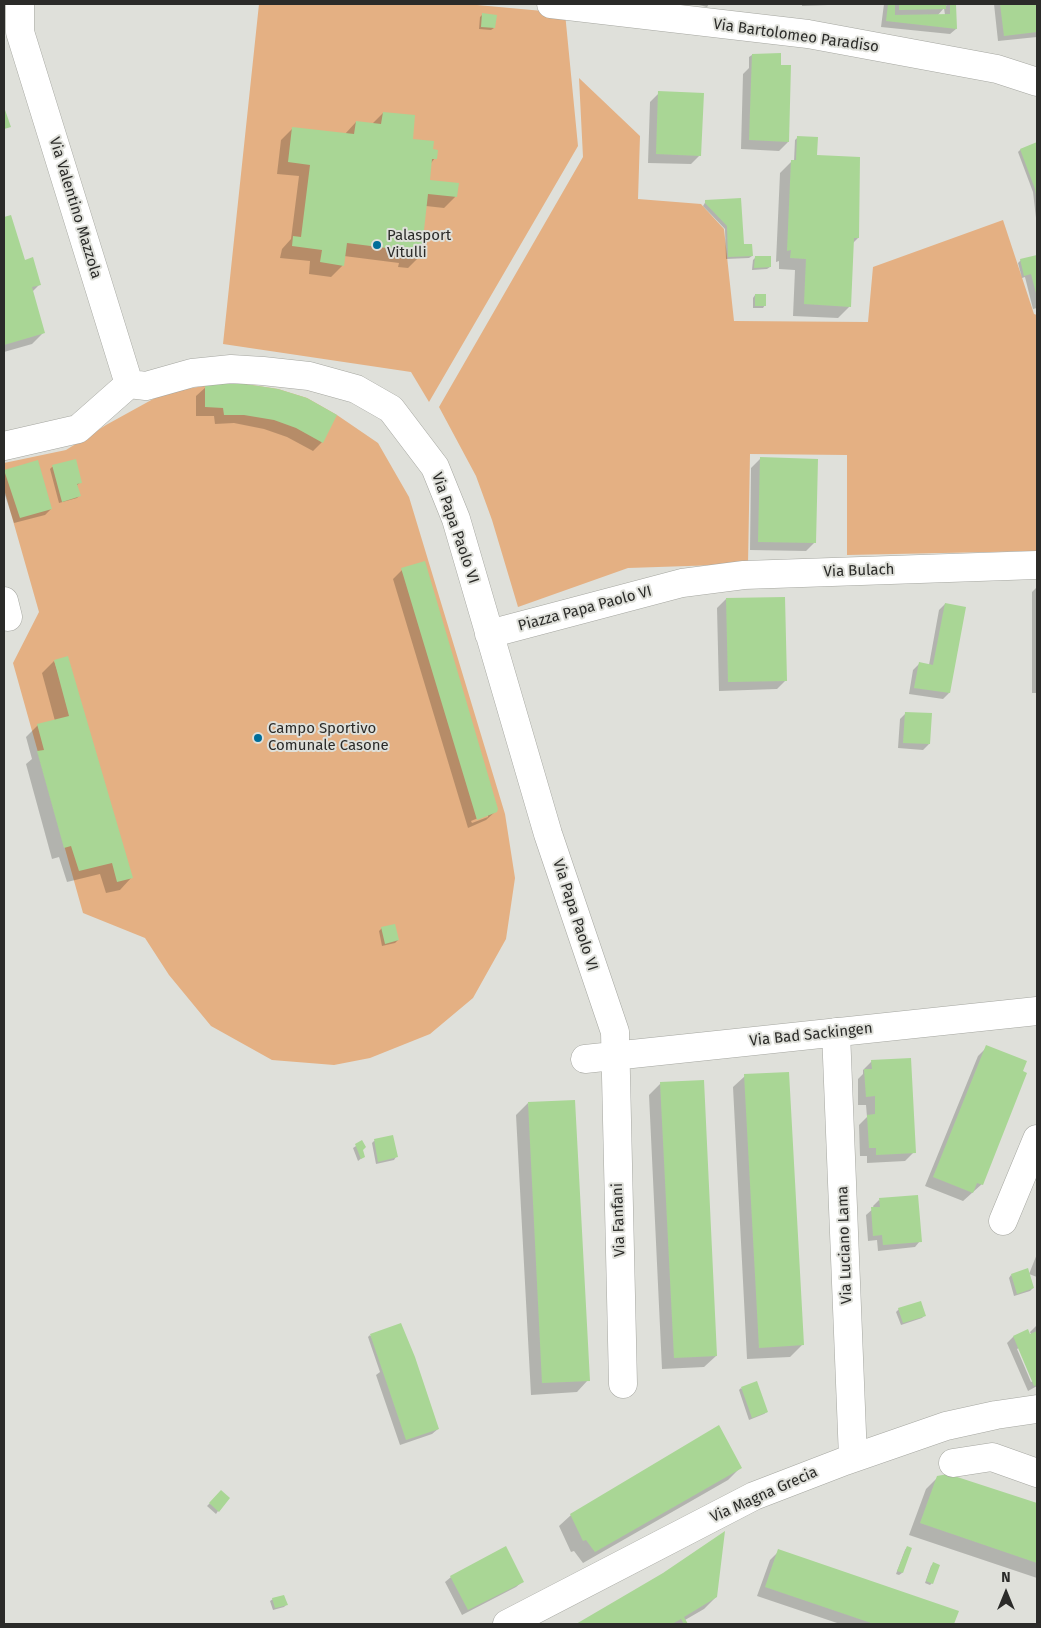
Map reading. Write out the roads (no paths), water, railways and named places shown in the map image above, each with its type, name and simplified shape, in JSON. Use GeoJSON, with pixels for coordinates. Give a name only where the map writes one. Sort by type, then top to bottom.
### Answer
{"type":"FeatureCollection","features":[{"type":"Feature","properties":{"kind":"street","name":"Via Valentino Mazzola"},"geometry":{"type":"LineString","coordinates":[[20,4],[12,24],[129,384]]}},
{"type":"Feature","properties":{"kind":"street","name":"Via Bartolomeo Paradiso"},"geometry":{"type":"LineString","coordinates":[[568,5],[808,34],[997,70],[1037,82]]}},
{"type":"Feature","properties":{"kind":"street","name":"Via Papa Paolo VI"},"geometry":{"type":"LineString","coordinates":[[129,384],[146,386],[192,373],[231,369],[309,376],[356,388],[391,409],[435,467],[456,519],[548,834],[614,1032],[614,1056]]}},
{"type":"Feature","properties":{"kind":"street"},"geometry":{"type":"LineString","coordinates":[[4,446],[78,429],[129,384]]}},
{"type":"Feature","properties":{"kind":"street","name":"Via Bulach"},"geometry":{"type":"LineString","coordinates":[[682,583],[744,575],[1037,565]]}},
{"type":"Feature","properties":{"kind":"street","name":"Piazza Papa Paolo VI"},"geometry":{"type":"LineString","coordinates":[[489,634],[682,583]]}},
{"type":"Feature","properties":{"kind":"street","name":"Via Bad Sackingen"},"geometry":{"type":"LineString","coordinates":[[585,1059],[1037,1011]]}},
{"type":"Feature","properties":{"kind":"street","name":"Via Luciano Lama"},"geometry":{"type":"LineString","coordinates":[[836,1032],[853,1458]]}},
{"type":"Feature","properties":{"kind":"street","name":"Via Fanfani"},"geometry":{"type":"LineString","coordinates":[[614,1056],[624,1384]]}},
{"type":"Feature","properties":{"kind":"street"},"geometry":{"type":"LineString","coordinates":[[1003,1221],[1037,1139]]}},
{"type":"Feature","properties":{"kind":"street","name":"Via Magna Grecia"},"geometry":{"type":"LineString","coordinates":[[507,1624],[754,1496],[853,1458],[946,1426],[1037,1409]]}},
{"type":"Feature","properties":{"kind":"street"},"geometry":{"type":"LineString","coordinates":[[973,1420],[981,1458]]}},
{"type":"Feature","properties":{"kind":"street"},"geometry":{"type":"LineString","coordinates":[[953,1463],[992,1456],[1037,1473]]}},
{"type":"Feature","properties":{"kind":"place","name":"Palasport Vitulli"},"geometry":{"type":"Point","coordinates":[377,245]}},
{"type":"Feature","properties":{"kind":"place","name":"Campo Sportivo Comunale Casone"},"geometry":{"type":"Point","coordinates":[258,738]}}]}
